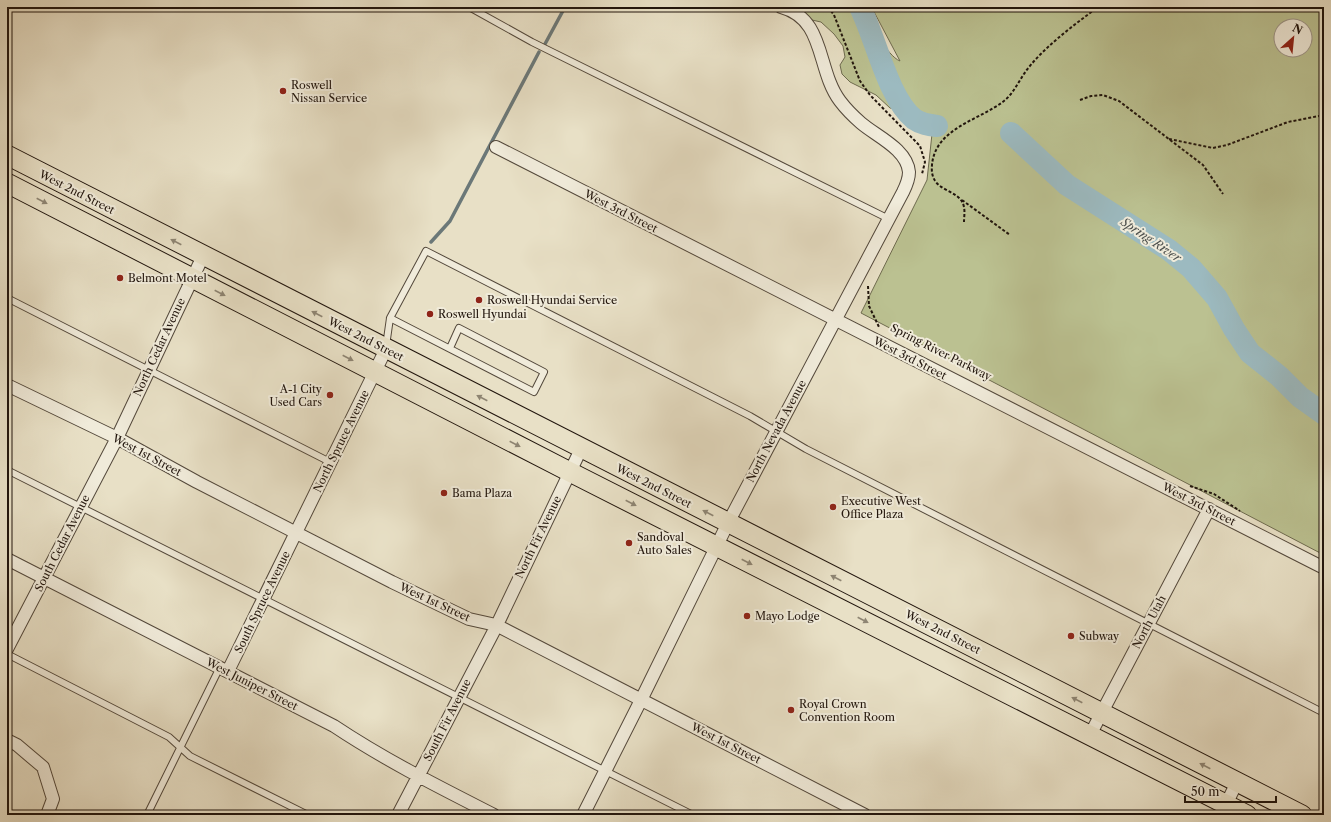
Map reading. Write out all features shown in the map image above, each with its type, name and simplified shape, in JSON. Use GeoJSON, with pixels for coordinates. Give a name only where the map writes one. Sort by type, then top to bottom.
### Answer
{"type":"FeatureCollection","features":[{"type":"Feature","properties":{"kind":"main road","name":"West 2nd Street"},"geometry":{"type":"LineString","coordinates":[[7,156],[1302,815]]}},
{"type":"Feature","properties":{"kind":"main road"},"geometry":{"type":"LineString","coordinates":[[7,184],[570,472],[1090,735],[1223,810],[1247,815]]}},
{"type":"Feature","properties":{"kind":"street","name":"North Nevada Avenue"},"geometry":{"type":"LineString","coordinates":[[583,815],[716,546],[907,184],[909,171],[906,163],[895,150],[859,122],[839,101],[827,77],[817,39],[806,20],[794,12],[781,7]]}},
{"type":"Feature","properties":{"kind":"street","name":"West 3rd Street"},"geometry":{"type":"LineString","coordinates":[[496,147],[1324,568]]}},
{"type":"Feature","properties":{"kind":"street","name":"North Cedar Avenue"},"geometry":{"type":"LineString","coordinates":[[117,438],[203,256]]}},
{"type":"Feature","properties":{"kind":"street","name":"North Spruce Avenue"},"geometry":{"type":"LineString","coordinates":[[296,532],[386,349]]}},
{"type":"Feature","properties":{"kind":"street","name":"West 1st Street"},"geometry":{"type":"LineString","coordinates":[[7,385],[117,438],[197,482],[469,619],[496,624],[865,815]]}},
{"type":"Feature","properties":{"kind":"street","name":"South Cedar Avenue"},"geometry":{"type":"LineString","coordinates":[[7,649],[117,438]]}},
{"type":"Feature","properties":{"kind":"street","name":"North Fir Avenue"},"geometry":{"type":"LineString","coordinates":[[496,624],[581,449]]}},
{"type":"Feature","properties":{"kind":"street","name":"North Utah"},"geometry":{"type":"LineString","coordinates":[[1090,735],[1209,509]]}},
{"type":"Feature","properties":{"kind":"street","name":"South Spruce Avenue"},"geometry":{"type":"LineString","coordinates":[[224,669],[264,598],[296,532]]}},
{"type":"Feature","properties":{"kind":"street","name":"West Juniper Street"},"geometry":{"type":"LineString","coordinates":[[7,559],[334,726],[367,748],[418,777],[494,815]]}},
{"type":"Feature","properties":{"kind":"street","name":"South Fir Avenue"},"geometry":{"type":"LineString","coordinates":[[398,815],[496,624]]}},
{"type":"Feature","properties":{"kind":"street"},"geometry":{"type":"LineString","coordinates":[[7,740],[18,746],[43,767],[53,799],[48,815]]}},
{"type":"Feature","properties":{"kind":"street"},"geometry":{"type":"LineString","coordinates":[[1223,810],[1237,782]]}},
{"type":"Feature","properties":{"kind":"lane"},"geometry":{"type":"LineString","coordinates":[[469,7],[532,42],[889,219]]}},
{"type":"Feature","properties":{"kind":"lane"},"geometry":{"type":"LineString","coordinates":[[386,349],[390,318],[426,251],[653,366],[814,452],[1324,713]]}},
{"type":"Feature","properties":{"kind":"lane"},"geometry":{"type":"LineString","coordinates":[[7,298],[330,462]]}},
{"type":"Feature","properties":{"kind":"lane"},"geometry":{"type":"LineString","coordinates":[[390,318],[534,392],[544,372],[459,328],[450,348]]}},
{"type":"Feature","properties":{"kind":"lane"},"geometry":{"type":"LineString","coordinates":[[7,470],[693,815]]}},
{"type":"Feature","properties":{"kind":"lane"},"geometry":{"type":"LineString","coordinates":[[7,654],[169,737],[190,756],[308,815]]}},
{"type":"Feature","properties":{"kind":"lane"},"geometry":{"type":"LineString","coordinates":[[147,815],[181,747],[224,669]]}},
{"type":"Feature","properties":{"kind":"path"},"geometry":{"type":"LineString","coordinates":[[828,7],[834,15],[860,82],[870,95],[906,130],[923,151],[925,162],[921,176]]}},
{"type":"Feature","properties":{"kind":"path"},"geometry":{"type":"LineString","coordinates":[[1010,235],[961,200],[938,186],[932,177],[934,154],[944,139],[954,130],[992,110],[1005,100],[1029,67],[1049,47],[1098,7]]}},
{"type":"Feature","properties":{"kind":"path"},"geometry":{"type":"LineString","coordinates":[[1080,100],[1091,96],[1103,95],[1119,101],[1203,165],[1223,194]]}},
{"type":"Feature","properties":{"kind":"path"},"geometry":{"type":"LineString","coordinates":[[1167,139],[1213,148],[1234,143],[1288,122],[1324,115]]}},
{"type":"Feature","properties":{"kind":"path"},"geometry":{"type":"LineString","coordinates":[[961,200],[964,207],[964,222]]}},
{"type":"Feature","properties":{"kind":"path","name":"Spring River Parkway"},"geometry":{"type":"LineString","coordinates":[[868,282],[869,306],[878,327],[882,330]]}},
{"type":"Feature","properties":{"kind":"path"},"geometry":{"type":"LineString","coordinates":[[1186,485],[1214,494],[1244,514]]}},
{"type":"Feature","properties":{"kind":"green space"},"geometry":{"type":"Polygon","coordinates":[[[778,7],[1324,7],[1324,555],[861,313],[927,180],[932,134],[923,113],[910,108],[899,110],[890,108],[876,95],[850,82],[842,74],[840,65],[845,57],[843,46],[834,34],[821,22],[798,17],[778,7]],[[872,8],[872,21],[879,37],[889,52],[900,61],[872,8]]]}},
{"type":"Feature","properties":{"kind":"waterway"},"geometry":{"type":"LineString","coordinates":[[545,44],[565,7]]}},
{"type":"Feature","properties":{"kind":"waterway","name":"Spring River"},"geometry":{"type":"LineString","coordinates":[[860,7],[883,67],[897,97],[914,119],[928,125],[937,126]]}},
{"type":"Feature","properties":{"kind":"waterway"},"geometry":{"type":"LineString","coordinates":[[431,242],[450,221],[539,52]]}},
{"type":"Feature","properties":{"kind":"waterway","name":"Spring River"},"geometry":{"type":"LineString","coordinates":[[1011,133],[1067,185],[1169,250],[1191,268],[1217,298],[1234,329],[1250,353],[1279,376],[1300,397],[1324,414]]}},
{"type":"Feature","properties":{"kind":"place","name":"Roswell Nissan Service"},"geometry":{"type":"Point","coordinates":[283,91]}},
{"type":"Feature","properties":{"kind":"place","name":"Belmont Motel"},"geometry":{"type":"Point","coordinates":[120,278]}},
{"type":"Feature","properties":{"kind":"place","name":"Roswell Hyundai Service"},"geometry":{"type":"Point","coordinates":[479,300]}},
{"type":"Feature","properties":{"kind":"place","name":"Roswell Hyundai"},"geometry":{"type":"Point","coordinates":[430,314]}},
{"type":"Feature","properties":{"kind":"place","name":"A-1 City Used Cars"},"geometry":{"type":"Point","coordinates":[330,395]}},
{"type":"Feature","properties":{"kind":"place","name":"Bama Plaza"},"geometry":{"type":"Point","coordinates":[444,493]}},
{"type":"Feature","properties":{"kind":"place","name":"Executive West Office Plaza"},"geometry":{"type":"Point","coordinates":[833,507]}},
{"type":"Feature","properties":{"kind":"place","name":"Sandoval Auto Sales"},"geometry":{"type":"Point","coordinates":[629,543]}},
{"type":"Feature","properties":{"kind":"place","name":"Mayo Lodge"},"geometry":{"type":"Point","coordinates":[747,616]}},
{"type":"Feature","properties":{"kind":"place","name":"Subway"},"geometry":{"type":"Point","coordinates":[1071,636]}},
{"type":"Feature","properties":{"kind":"place","name":"Royal Crown Convention Room"},"geometry":{"type":"Point","coordinates":[791,710]}}]}
